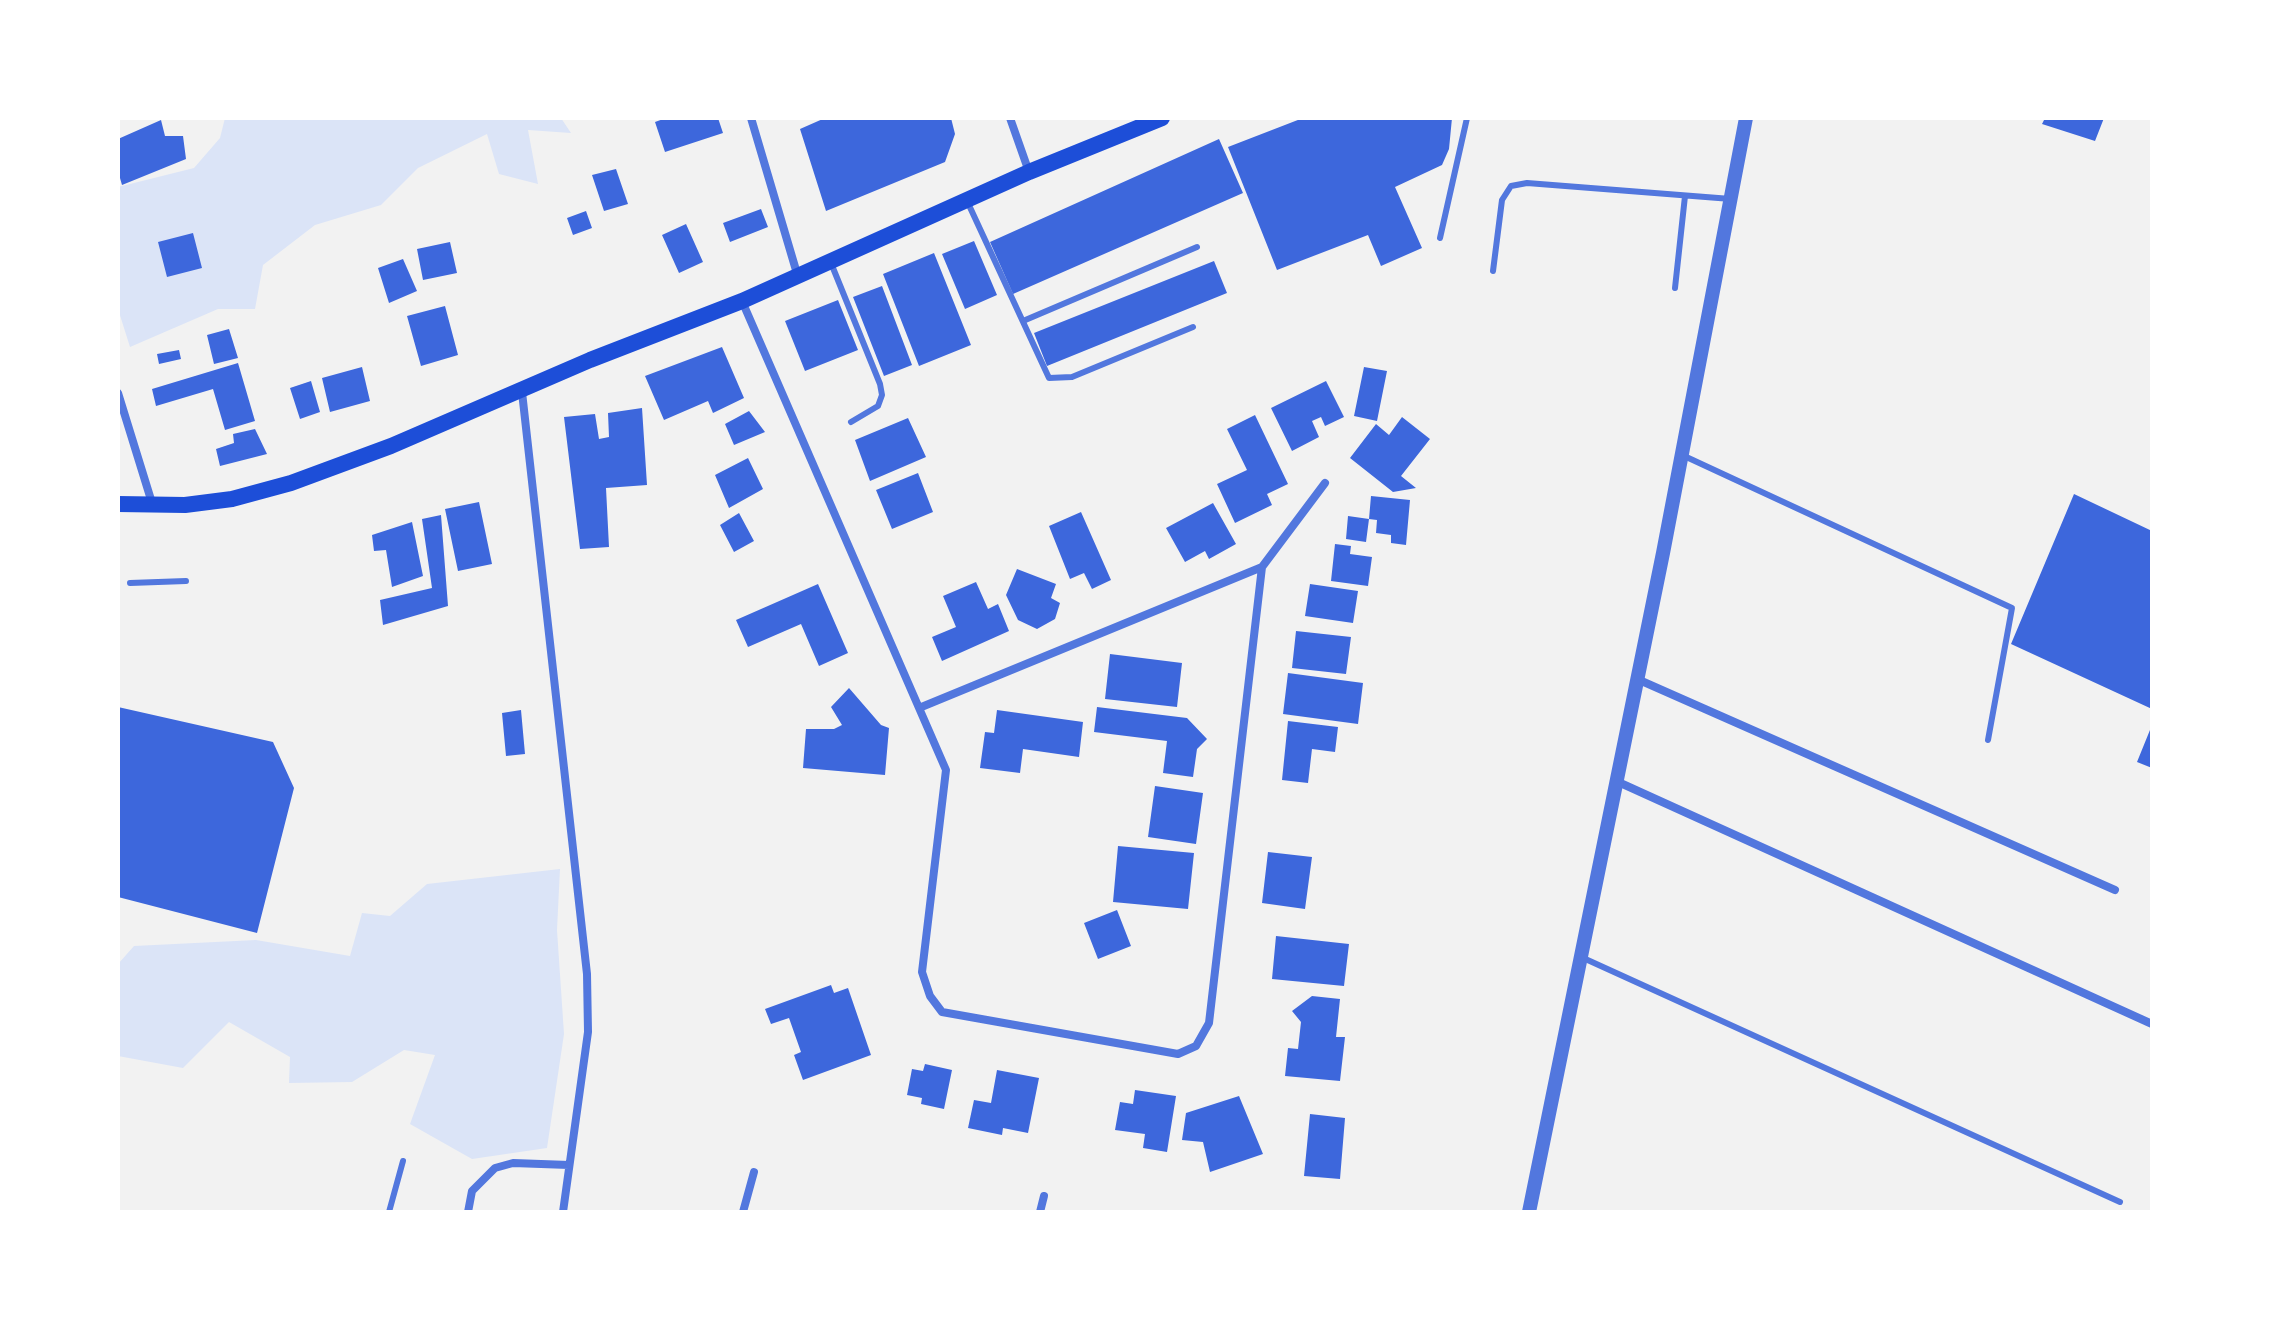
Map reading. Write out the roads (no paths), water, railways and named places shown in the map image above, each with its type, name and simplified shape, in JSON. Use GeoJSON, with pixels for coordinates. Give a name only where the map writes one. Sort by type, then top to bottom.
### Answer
{"type":"FeatureCollection","features":[{"type":"Feature","properties":{"kind":"main road"},"geometry":{"type":"LineString","coordinates":[[118,504],[153,506],[232,499],[291,483],[742,301],[1029,172],[1162,118]]}},
{"type":"Feature","properties":{"kind":"street"},"geometry":{"type":"LineString","coordinates":[[751,118],[798,277]]}},
{"type":"Feature","properties":{"kind":"street"},"geometry":{"type":"LineString","coordinates":[[1010,118],[1029,172]]}},
{"type":"Feature","properties":{"kind":"street"},"geometry":{"type":"LineString","coordinates":[[1529,1212],[1682,455],[1746,118]]}},
{"type":"Feature","properties":{"kind":"street"},"geometry":{"type":"LineString","coordinates":[[742,301],[946,770],[922,972],[930,996],[942,1012],[1178,1054],[1196,1046],[1209,1023],[1262,567],[1325,483]]}},
{"type":"Feature","properties":{"kind":"street"},"geometry":{"type":"LineString","coordinates":[[522,392],[587,974],[588,1032],[563,1212]]}},
{"type":"Feature","properties":{"kind":"street"},"geometry":{"type":"LineString","coordinates":[[118,393],[153,506]]}},
{"type":"Feature","properties":{"kind":"street"},"geometry":{"type":"LineString","coordinates":[[919,708],[1262,567]]}},
{"type":"Feature","properties":{"kind":"street"},"geometry":{"type":"LineString","coordinates":[[1637,679],[2115,890]]}},
{"type":"Feature","properties":{"kind":"street"},"geometry":{"type":"LineString","coordinates":[[1616,781],[2152,1024]]}},
{"type":"Feature","properties":{"kind":"street"},"geometry":{"type":"LineString","coordinates":[[468,1212],[472,1191],[495,1168],[513,1163],[569,1165]]}},
{"type":"Feature","properties":{"kind":"street"},"geometry":{"type":"LineString","coordinates":[[743,1212],[754,1172]]}},
{"type":"Feature","properties":{"kind":"street"},"geometry":{"type":"LineString","coordinates":[[1040,1212],[1044,1196]]}},
{"type":"Feature","properties":{"kind":"lane"},"geometry":{"type":"LineString","coordinates":[[1440,238],[1467,118]]}},
{"type":"Feature","properties":{"kind":"lane"},"geometry":{"type":"LineString","coordinates":[[1493,271],[1502,200],[1511,186],[1527,183],[1731,199]]}},
{"type":"Feature","properties":{"kind":"lane"},"geometry":{"type":"LineString","coordinates":[[1675,288],[1685,196]]}},
{"type":"Feature","properties":{"kind":"lane"},"geometry":{"type":"LineString","coordinates":[[966,200],[1044,373],[1049,378],[1072,377],[1193,327]]}},
{"type":"Feature","properties":{"kind":"lane"},"geometry":{"type":"LineString","coordinates":[[1023,321],[1197,247]]}},
{"type":"Feature","properties":{"kind":"lane"},"geometry":{"type":"LineString","coordinates":[[831,262],[882,395],[878,406],[851,422]]}},
{"type":"Feature","properties":{"kind":"lane"},"geometry":{"type":"LineString","coordinates":[[1682,455],[2012,608],[1988,740]]}},
{"type":"Feature","properties":{"kind":"lane"},"geometry":{"type":"LineString","coordinates":[[130,583],[186,581]]}},
{"type":"Feature","properties":{"kind":"lane"},"geometry":{"type":"LineString","coordinates":[[1581,957],[2120,1202]]}},
{"type":"Feature","properties":{"kind":"lane"},"geometry":{"type":"LineString","coordinates":[[389,1212],[403,1161]]}}]}
